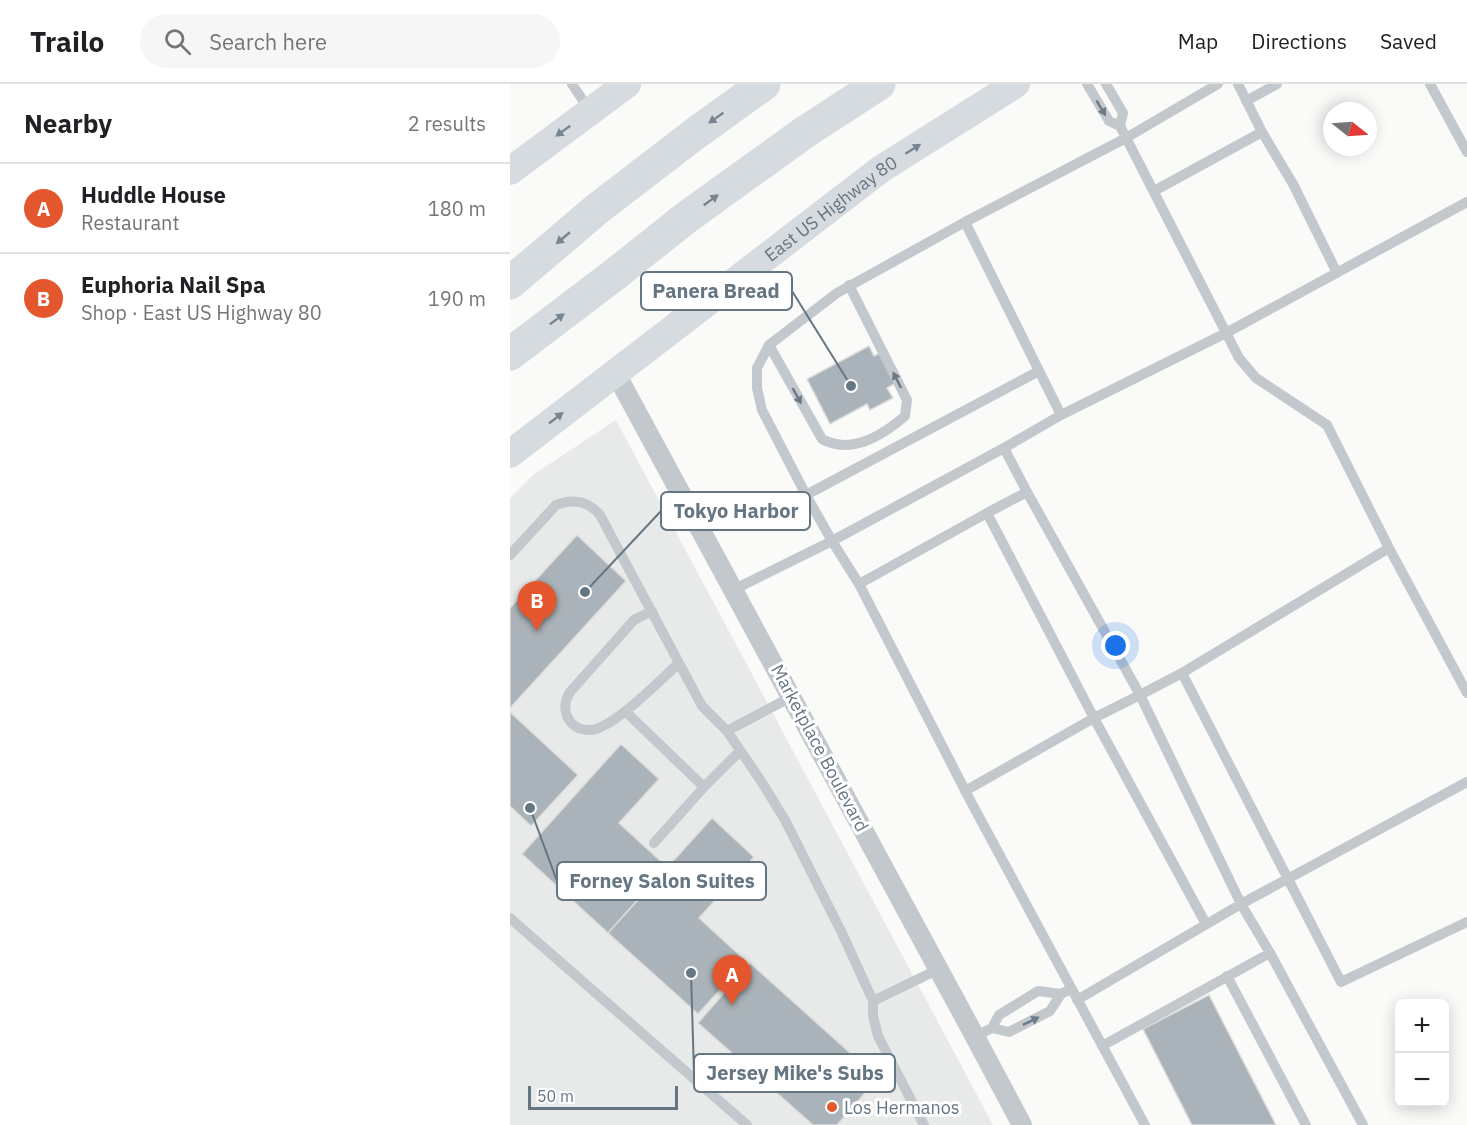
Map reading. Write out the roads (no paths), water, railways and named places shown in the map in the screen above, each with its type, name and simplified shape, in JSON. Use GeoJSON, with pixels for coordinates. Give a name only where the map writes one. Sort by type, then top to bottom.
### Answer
{"type":"FeatureCollection","features":[{"type":"Feature","properties":{"kind":"highway"},"geometry":{"type":"LineString","coordinates":[[510,283],[615,195],[764,84]]}},
{"type":"Feature","properties":{"kind":"highway"},"geometry":{"type":"LineString","coordinates":[[510,354],[687,217],[805,132],[879,84]]}},
{"type":"Feature","properties":{"kind":"main road"},"geometry":{"type":"LineString","coordinates":[[510,171],[627,84]]}},
{"type":"Feature","properties":{"kind":"main road","name":"East US Highway 80"},"geometry":{"type":"LineString","coordinates":[[510,454],[881,169],[1016,84]]}},
{"type":"Feature","properties":{"kind":"street","name":"Marketplace Boulevard"},"geometry":{"type":"LineString","coordinates":[[615,372],[793,696],[939,969],[983,1032],[1022,1125]]}},
{"type":"Feature","properties":{"kind":"lane"},"geometry":{"type":"LineString","coordinates":[[572,84],[590,111]]}},
{"type":"Feature","properties":{"kind":"lane"},"geometry":{"type":"LineString","coordinates":[[1087,84],[1108,121],[1120,126]]}},
{"type":"Feature","properties":{"kind":"lane"},"geometry":{"type":"LineString","coordinates":[[1106,84],[1123,113],[1120,126],[1239,358],[1256,378],[1328,425],[1389,548],[1467,693]]}},
{"type":"Feature","properties":{"kind":"lane"},"geometry":{"type":"LineString","coordinates":[[1144,1125],[965,791],[860,584],[806,495],[762,410],[757,388],[757,368],[769,345],[849,285],[1126,138],[1218,84]]}},
{"type":"Feature","properties":{"kind":"lane"},"geometry":{"type":"LineString","coordinates":[[1238,84],[1262,132],[1293,184],[1337,273]]}},
{"type":"Feature","properties":{"kind":"lane"},"geometry":{"type":"LineString","coordinates":[[1246,100],[1277,84]]}},
{"type":"Feature","properties":{"kind":"lane"},"geometry":{"type":"LineString","coordinates":[[1430,84],[1467,152]]}},
{"type":"Feature","properties":{"kind":"lane"},"geometry":{"type":"LineString","coordinates":[[1154,191],[1262,132]]}},
{"type":"Feature","properties":{"kind":"lane"},"geometry":{"type":"LineString","coordinates":[[733,590],[832,541],[1061,415],[1226,333],[1467,202]]}},
{"type":"Feature","properties":{"kind":"lane"},"geometry":{"type":"LineString","coordinates":[[965,222],[1061,415]]}},
{"type":"Feature","properties":{"kind":"lane"},"geometry":{"type":"LineString","coordinates":[[769,345],[822,439],[831,444],[854,446],[890,429],[905,416],[907,400],[849,285]]}},
{"type":"Feature","properties":{"kind":"lane"},"geometry":{"type":"LineString","coordinates":[[806,495],[1039,371]]}},
{"type":"Feature","properties":{"kind":"lane"},"geometry":{"type":"LineString","coordinates":[[1004,447],[1140,694],[1241,904],[1363,1125]]}},
{"type":"Feature","properties":{"kind":"lane"},"geometry":{"type":"LineString","coordinates":[[860,584],[1027,492]]}},
{"type":"Feature","properties":{"kind":"lane"},"geometry":{"type":"LineString","coordinates":[[510,555],[556,505],[566,501],[587,503],[600,515],[702,706],[727,731],[784,820],[842,933],[873,1001],[873,1016],[878,1036],[924,1125]]}},
{"type":"Feature","properties":{"kind":"lane"},"geometry":{"type":"LineString","coordinates":[[987,513],[1094,718],[1206,924]]}},
{"type":"Feature","properties":{"kind":"lane"},"geometry":{"type":"LineString","coordinates":[[965,791],[1094,718],[1182,673],[1389,548]]}},
{"type":"Feature","properties":{"kind":"lane"},"geometry":{"type":"LineString","coordinates":[[652,611],[634,620],[570,692],[564,701],[564,710],[571,722],[580,729],[593,730],[626,712],[680,663]]}},
{"type":"Feature","properties":{"kind":"lane"},"geometry":{"type":"LineString","coordinates":[[1182,673],[1341,982],[1467,922]]}},
{"type":"Feature","properties":{"kind":"lane"},"geometry":{"type":"LineString","coordinates":[[727,731],[793,696]]}},
{"type":"Feature","properties":{"kind":"lane"},"geometry":{"type":"LineString","coordinates":[[626,712],[704,787]]}},
{"type":"Feature","properties":{"kind":"lane"},"geometry":{"type":"LineString","coordinates":[[654,843],[740,751]]}},
{"type":"Feature","properties":{"kind":"lane"},"geometry":{"type":"LineString","coordinates":[[983,1032],[999,1015],[1038,991],[1074,994],[1467,782]]}},
{"type":"Feature","properties":{"kind":"lane"},"geometry":{"type":"LineString","coordinates":[[510,918],[747,1125]]}},
{"type":"Feature","properties":{"kind":"lane"},"geometry":{"type":"LineString","coordinates":[[1102,1046],[1270,953]]}},
{"type":"Feature","properties":{"kind":"lane"},"geometry":{"type":"LineString","coordinates":[[873,1001],[939,969]]}},
{"type":"Feature","properties":{"kind":"lane"},"geometry":{"type":"LineString","coordinates":[[1227,976],[1306,1125]]}},
{"type":"Feature","properties":{"kind":"lane"},"geometry":{"type":"LineString","coordinates":[[983,1032],[1009,1032],[1050,1011],[1060,994]]}},
{"type":"Feature","properties":{"kind":"place","name":"Panera Bread"},"geometry":{"type":"Point","coordinates":[851,386]}},
{"type":"Feature","properties":{"kind":"place","name":"Tokyo Harbor"},"geometry":{"type":"Point","coordinates":[585,592]}},
{"type":"Feature","properties":{"kind":"place","name":"Euphoria Nail Spa"},"geometry":{"type":"Point","coordinates":[537,631]}},
{"type":"Feature","properties":{"kind":"place","name":"Forney Salon Suites"},"geometry":{"type":"Point","coordinates":[530,808]}},
{"type":"Feature","properties":{"kind":"place","name":"Jersey Mike's Subs"},"geometry":{"type":"Point","coordinates":[691,973]}},
{"type":"Feature","properties":{"kind":"place","name":"Huddle House"},"geometry":{"type":"Point","coordinates":[732,1005]}},
{"type":"Feature","properties":{"kind":"place","name":"Los Hermanos"},"geometry":{"type":"Point","coordinates":[832,1107]}}]}
